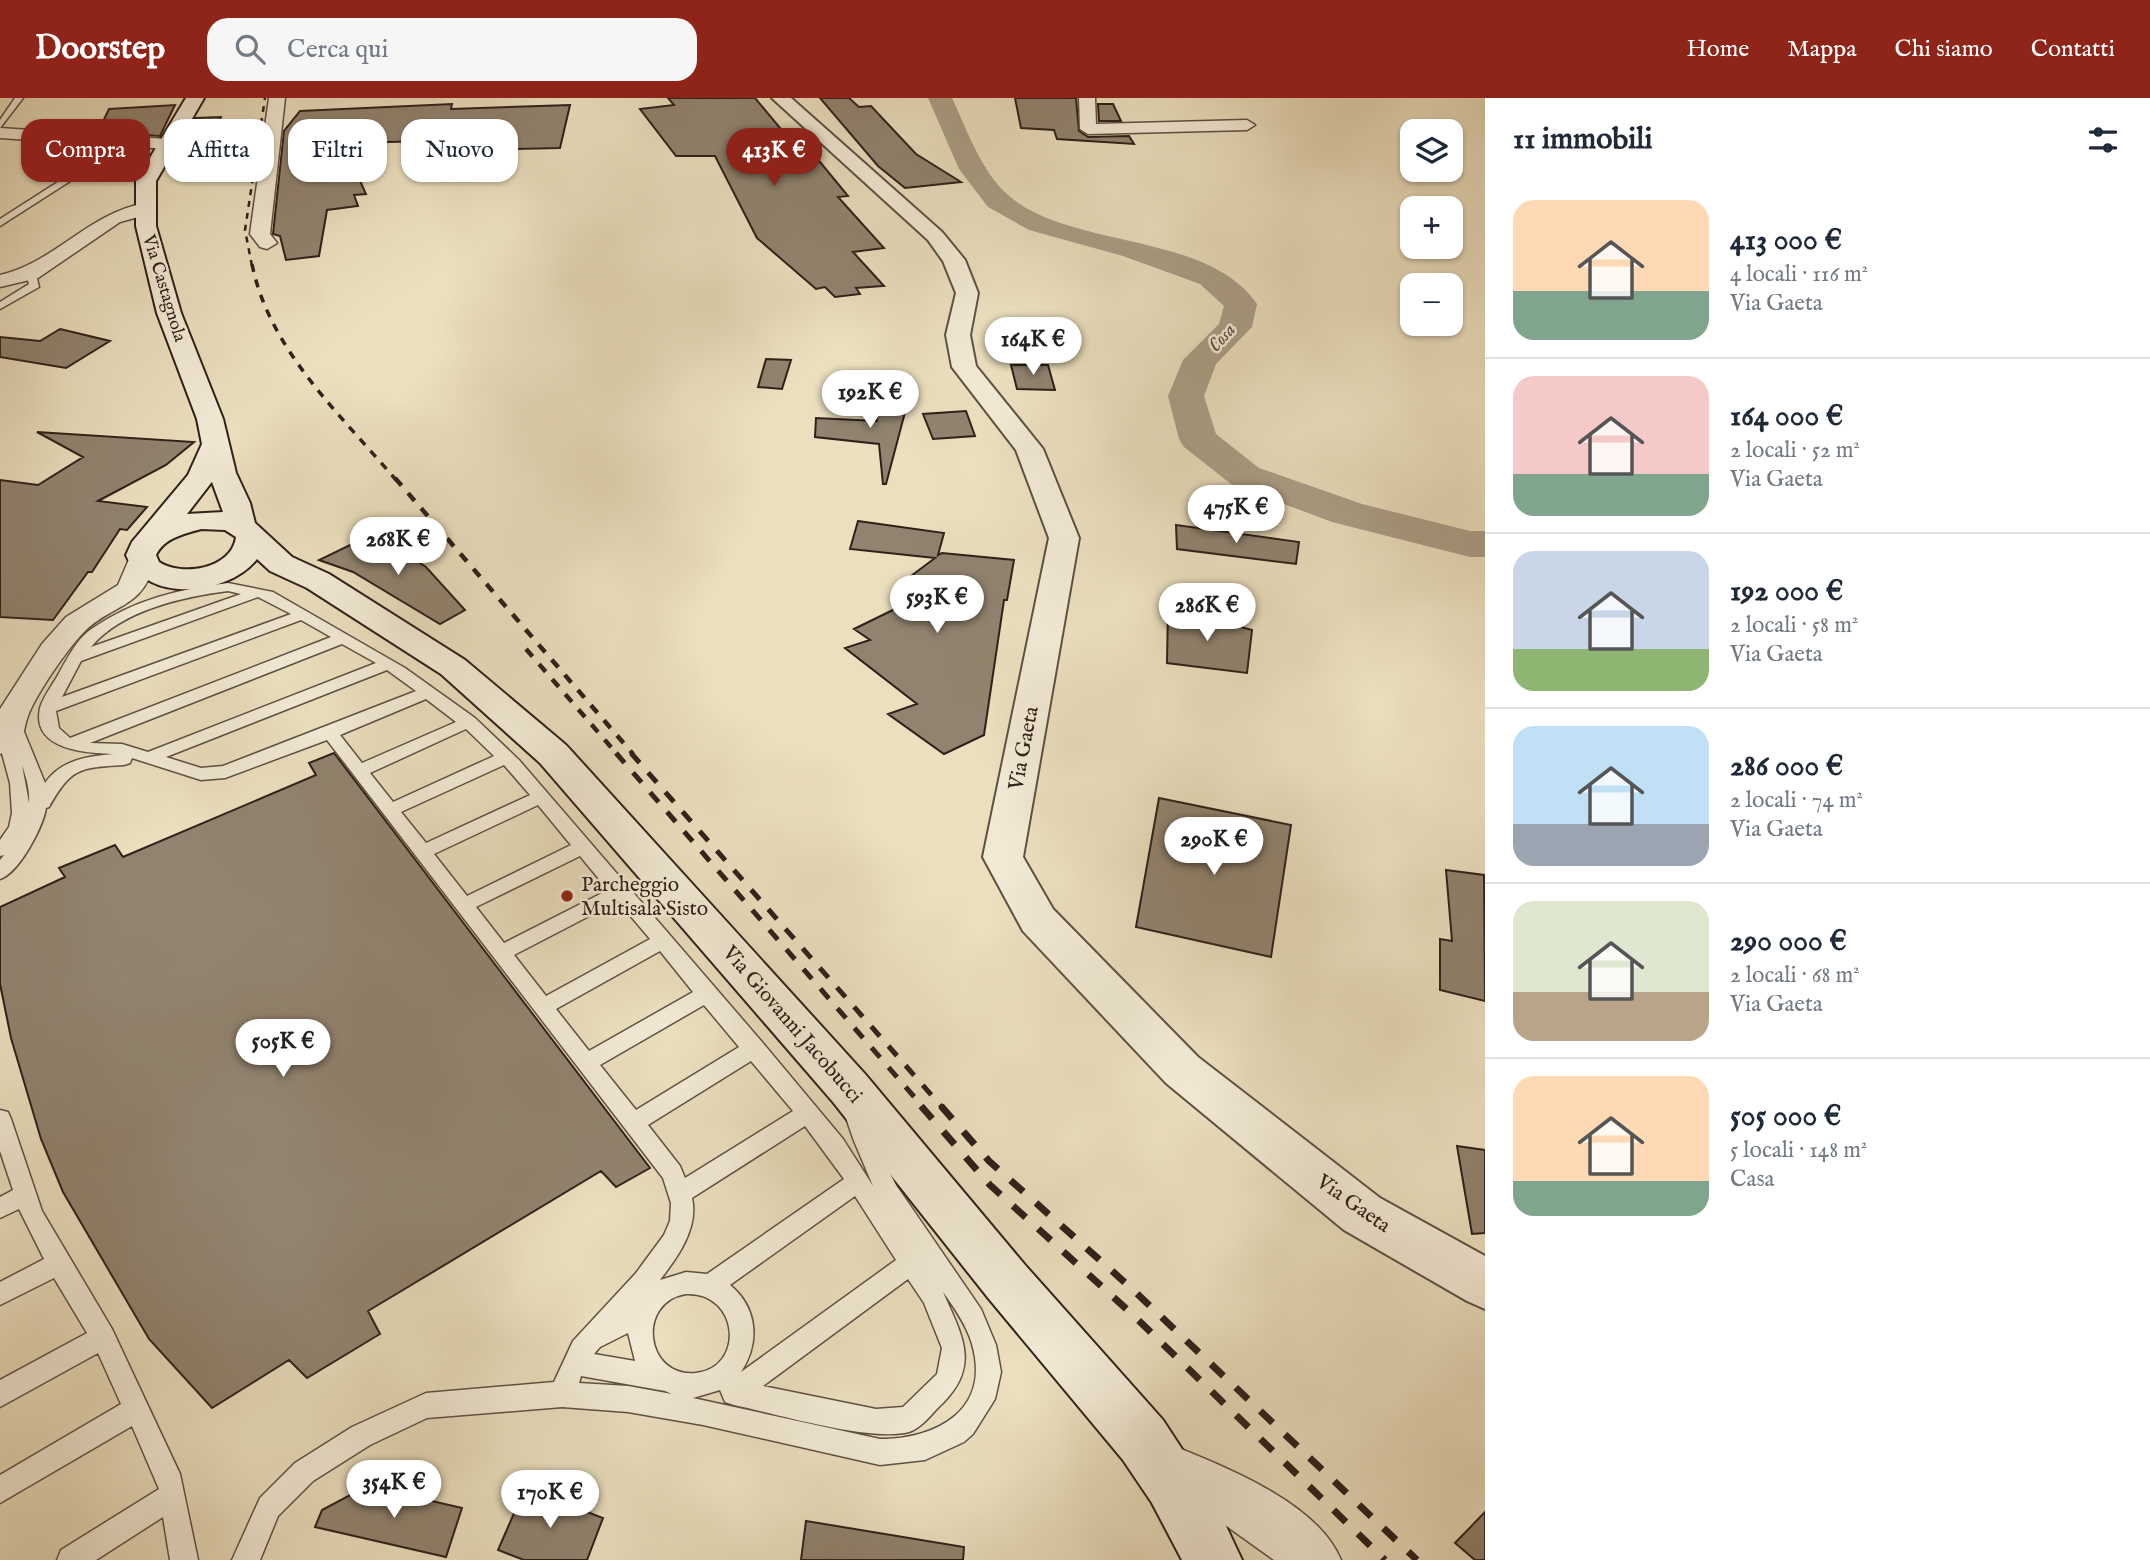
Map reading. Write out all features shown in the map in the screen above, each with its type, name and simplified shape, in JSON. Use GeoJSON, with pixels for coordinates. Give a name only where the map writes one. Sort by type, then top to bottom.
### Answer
{"type":"FeatureCollection","features":[{"type":"Feature","properties":{"kind":"main road","name":"Via Castagnola"},"geometry":{"type":"LineString","coordinates":[[182,119],[195,98]]}},
{"type":"Feature","properties":{"kind":"main road","name":"Via Gaeta"},"geometry":{"type":"LineString","coordinates":[[781,98],[935,236],[954,260],[967,293],[958,335],[964,367],[1028,449],[1064,538],[1003,857],[1038,920],[1182,1070],[1362,1214],[1485,1284]]}},
{"type":"Feature","properties":{"kind":"main road","name":"Via Castagnola"},"geometry":{"type":"LineString","coordinates":[[164,149],[146,181],[146,226],[169,313],[216,443],[222,473],[246,531]]}},
{"type":"Feature","properties":{"kind":"main road"},"geometry":{"type":"LineString","coordinates":[[216,443],[201,477],[140,553],[140,562],[155,575],[262,578],[344,619]]}},
{"type":"Feature","properties":{"kind":"main road"},"geometry":{"type":"LineString","coordinates":[[156,535],[200,520],[216,520],[246,531],[281,564],[317,581],[344,619]]}},
{"type":"Feature","properties":{"kind":"main road"},"geometry":{"type":"LineString","coordinates":[[198,576],[239,561],[247,553],[246,531]]}},
{"type":"Feature","properties":{"kind":"main road","name":"Via Giovanni Jacobucci"},"geometry":{"type":"LineString","coordinates":[[344,619],[453,667],[553,754],[849,1088],[1163,1467]]}},
{"type":"Feature","properties":{"kind":"main road"},"geometry":{"type":"LineString","coordinates":[[1163,1467],[1201,1534],[1212,1560]]}},
{"type":"Feature","properties":{"kind":"street"},"geometry":{"type":"LineString","coordinates":[[267,243],[260,234],[277,98]]}},
{"type":"Feature","properties":{"kind":"street"},"geometry":{"type":"LineString","coordinates":[[1087,98],[1088,129],[1247,125]]}},
{"type":"Feature","properties":{"kind":"street"},"geometry":{"type":"LineString","coordinates":[[0,133],[21,135]]}},
{"type":"Feature","properties":{"kind":"street"},"geometry":{"type":"LineString","coordinates":[[0,281],[31,274],[113,218],[127,212],[146,209]]}},
{"type":"Feature","properties":{"kind":"street"},"geometry":{"type":"LineString","coordinates":[[66,651],[76,623],[128,591],[136,580],[140,562]]}},
{"type":"Feature","properties":{"kind":"street"},"geometry":{"type":"LineString","coordinates":[[5,734],[66,651],[103,613],[198,576]]}},
{"type":"Feature","properties":{"kind":"street"},"geometry":{"type":"LineString","coordinates":[[1163,1467],[1259,1514],[1314,1560]]}},
{"type":"Feature","properties":{"kind":"lane"},"geometry":{"type":"LineString","coordinates":[[0,126],[19,98]]}},
{"type":"Feature","properties":{"kind":"lane"},"geometry":{"type":"LineString","coordinates":[[0,223],[63,182]]}},
{"type":"Feature","properties":{"kind":"lane"},"geometry":{"type":"LineString","coordinates":[[0,306],[35,285],[31,274]]}},
{"type":"Feature","properties":{"kind":"lane"},"geometry":{"type":"LineString","coordinates":[[430,691],[330,733],[225,772],[201,774],[121,749],[63,742],[51,729],[48,708],[66,651],[156,600],[228,587],[268,594],[303,615],[344,619],[388,664],[430,691],[469,722],[506,757],[755,1048],[835,1146],[933,1296],[954,1348],[948,1380],[909,1419],[876,1422],[730,1382],[710,1380],[692,1385],[577,1358]]}},
{"type":"Feature","properties":{"kind":"lane"},"geometry":{"type":"LineString","coordinates":[[66,651],[257,593]]}},
{"type":"Feature","properties":{"kind":"lane"},"geometry":{"type":"LineString","coordinates":[[48,708],[303,615]]}},
{"type":"Feature","properties":{"kind":"lane"},"geometry":{"type":"LineString","coordinates":[[71,744],[344,619]]}},
{"type":"Feature","properties":{"kind":"lane"},"geometry":{"type":"LineString","coordinates":[[0,872],[26,843],[50,784],[65,770],[89,762],[146,757],[388,664]]}},
{"type":"Feature","properties":{"kind":"lane"},"geometry":{"type":"LineString","coordinates":[[359,771],[469,722]]}},
{"type":"Feature","properties":{"kind":"lane"},"geometry":{"type":"LineString","coordinates":[[330,733],[672,1172],[682,1205],[677,1234],[642,1285],[608,1317],[577,1358],[562,1394]]}},
{"type":"Feature","properties":{"kind":"lane"},"geometry":{"type":"LineString","coordinates":[[5,734],[40,789],[38,817]]}},
{"type":"Feature","properties":{"kind":"lane"},"geometry":{"type":"LineString","coordinates":[[0,850],[17,830],[22,816],[18,781],[5,734]]}},
{"type":"Feature","properties":{"kind":"lane"},"geometry":{"type":"LineString","coordinates":[[390,810],[506,757]]}},
{"type":"Feature","properties":{"kind":"lane"},"geometry":{"type":"LineString","coordinates":[[422,852],[541,797]]}},
{"type":"Feature","properties":{"kind":"lane"},"geometry":{"type":"LineString","coordinates":[[464,905],[584,846]]}},
{"type":"Feature","properties":{"kind":"lane"},"geometry":{"type":"LineString","coordinates":[[501,953],[622,891]]}},
{"type":"Feature","properties":{"kind":"lane"},"geometry":{"type":"LineString","coordinates":[[542,1007],[664,940]]}},
{"type":"Feature","properties":{"kind":"lane"},"geometry":{"type":"LineString","coordinates":[[586,1063],[708,993]]}},
{"type":"Feature","properties":{"kind":"lane"},"geometry":{"type":"LineString","coordinates":[[633,1123],[755,1048]]}},
{"type":"Feature","properties":{"kind":"lane"},"geometry":{"type":"LineString","coordinates":[[246,1560],[269,1507],[304,1472],[361,1436],[426,1406],[562,1394],[628,1399],[703,1412],[880,1452],[906,1453],[951,1437],[981,1403],[988,1385],[989,1358],[980,1331],[946,1276],[904,1218],[863,1145],[849,1088]]}},
{"type":"Feature","properties":{"kind":"lane"},"geometry":{"type":"LineString","coordinates":[[679,1194],[807,1113]]}},
{"type":"Feature","properties":{"kind":"lane"},"geometry":{"type":"LineString","coordinates":[[1,1127],[32,1214],[103,1337],[171,1483],[184,1560]]}},
{"type":"Feature","properties":{"kind":"lane"},"geometry":{"type":"LineString","coordinates":[[709,1286],[858,1182]]}},
{"type":"Feature","properties":{"kind":"lane"},"geometry":{"type":"LineString","coordinates":[[0,1208],[26,1195]]}},
{"type":"Feature","properties":{"kind":"lane"},"geometry":{"type":"LineString","coordinates":[[0,1294],[58,1263]]}},
{"type":"Feature","properties":{"kind":"lane"},"geometry":{"type":"LineString","coordinates":[[730,1382],[911,1263]]}},
{"type":"Feature","properties":{"kind":"lane"},"geometry":{"type":"LineString","coordinates":[[577,1358],[619,1323],[646,1308],[670,1288],[687,1283],[709,1286],[732,1301],[741,1316],[744,1333],[730,1382]]}},
{"type":"Feature","properties":{"kind":"lane"},"geometry":{"type":"LineString","coordinates":[[646,1308],[640,1325],[639,1343],[645,1360],[667,1379]]}},
{"type":"Feature","properties":{"kind":"lane"},"geometry":{"type":"LineString","coordinates":[[0,1394],[103,1337]]}},
{"type":"Feature","properties":{"kind":"lane"},"geometry":{"type":"LineString","coordinates":[[0,1490],[137,1409]]}},
{"type":"Feature","properties":{"kind":"lane"},"geometry":{"type":"LineString","coordinates":[[71,1560],[173,1495]]}},
{"type":"Feature","properties":{"kind":"building"},"geometry":{"type":"Polygon","coordinates":[[[668,98],[755,98],[805,158],[816,157],[848,196],[838,197],[884,248],[853,252],[884,286],[856,288],[860,294],[835,297],[825,287],[816,289],[757,238],[715,156],[676,156],[640,109],[674,105],[668,98]]]}},
{"type":"Feature","properties":{"kind":"building"},"geometry":{"type":"Polygon","coordinates":[[[820,98],[849,98],[859,107],[871,106],[916,154],[961,182],[905,188],[878,166],[820,98]]]}},
{"type":"Feature","properties":{"kind":"building"},"geometry":{"type":"Polygon","coordinates":[[[1015,98],[1076,98],[1079,131],[1088,137],[1129,136],[1134,144],[1057,139],[1054,130],[1021,128],[1015,98]]]}},
{"type":"Feature","properties":{"kind":"building"},"geometry":{"type":"Polygon","coordinates":[[[452,104],[451,109],[570,105],[560,148],[518,149],[518,119],[401,119],[401,142],[387,142],[387,119],[294,119],[300,111],[452,104]]]}},
{"type":"Feature","properties":{"kind":"building"},"geometry":{"type":"Polygon","coordinates":[[[1098,104],[1113,104],[1121,121],[1099,121],[1098,104]]]}},
{"type":"Feature","properties":{"kind":"building"},"geometry":{"type":"Polygon","coordinates":[[[175,105],[168,119],[164,119],[160,136],[150,135],[150,119],[104,119],[109,109],[175,105]]]}},
{"type":"Feature","properties":{"kind":"building"},"geometry":{"type":"Polygon","coordinates":[[[221,117],[220,119],[195,118],[221,117]]]}},
{"type":"Feature","properties":{"kind":"building"},"geometry":{"type":"Polygon","coordinates":[[[288,126],[288,182],[361,182],[366,194],[354,195],[358,206],[327,210],[319,256],[286,260],[280,236],[273,234],[284,131],[288,126]]]}},
{"type":"Feature","properties":{"kind":"building"},"geometry":{"type":"Polygon","coordinates":[[[60,329],[110,341],[66,368],[0,357],[0,337],[40,341],[60,329]]]}},
{"type":"Feature","properties":{"kind":"building"},"geometry":{"type":"Polygon","coordinates":[[[766,359],[791,360],[782,389],[758,387],[766,359]]]}},
{"type":"Feature","properties":{"kind":"building"},"geometry":{"type":"Polygon","coordinates":[[[1011,365],[1048,365],[1055,390],[1017,389],[1011,365]]]}},
{"type":"Feature","properties":{"kind":"building"},"geometry":{"type":"Polygon","coordinates":[[[875,400],[908,401],[886,484],[883,484],[879,444],[815,437],[816,418],[877,421],[875,400]]]}},
{"type":"Feature","properties":{"kind":"building"},"geometry":{"type":"Polygon","coordinates":[[[966,411],[975,436],[933,439],[923,414],[966,411]]]}},
{"type":"Feature","properties":{"kind":"building"},"geometry":{"type":"Polygon","coordinates":[[[37,432],[194,442],[166,465],[98,501],[147,507],[127,530],[120,529],[92,572],[88,572],[53,620],[0,617],[0,480],[38,485],[83,457],[37,432]]]}},
{"type":"Feature","properties":{"kind":"building"},"geometry":{"type":"Polygon","coordinates":[[[858,521],[944,533],[938,555],[942,553],[1014,560],[1007,600],[1004,600],[984,735],[944,754],[888,714],[917,704],[845,648],[870,640],[854,629],[897,608],[903,582],[935,558],[850,549],[858,521]]]}},
{"type":"Feature","properties":{"kind":"building"},"geometry":{"type":"Polygon","coordinates":[[[1176,525],[1299,542],[1296,564],[1177,549],[1176,525]]]}},
{"type":"Feature","properties":{"kind":"building"},"geometry":{"type":"Polygon","coordinates":[[[373,534],[426,567],[465,610],[440,624],[353,572],[319,560],[373,534]]]}},
{"type":"Feature","properties":{"kind":"building"},"geometry":{"type":"Polygon","coordinates":[[[1168,608],[1252,630],[1247,673],[1167,663],[1168,608]]]}},
{"type":"Feature","properties":{"kind":"building"},"geometry":{"type":"Polygon","coordinates":[[[334,753],[650,1168],[616,1187],[601,1171],[368,1311],[380,1334],[307,1378],[289,1360],[212,1408],[149,1339],[63,1192],[41,1139],[11,1038],[0,984],[0,907],[65,877],[59,868],[115,845],[123,857],[316,775],[309,763],[334,753]]]}},
{"type":"Feature","properties":{"kind":"building"},"geometry":{"type":"Polygon","coordinates":[[[1159,798],[1291,825],[1271,957],[1136,927],[1159,798]]]}},
{"type":"Feature","properties":{"kind":"building"},"geometry":{"type":"Polygon","coordinates":[[[1446,870],[1484,875],[1485,1001],[1440,990],[1440,939],[1452,941],[1446,870]]]}},
{"type":"Feature","properties":{"kind":"building"},"geometry":{"type":"Polygon","coordinates":[[[1457,1146],[1485,1150],[1485,1233],[1472,1234],[1457,1146]]]}},
{"type":"Feature","properties":{"kind":"building"},"geometry":{"type":"Polygon","coordinates":[[[367,1486],[462,1508],[446,1557],[315,1527],[322,1510],[367,1486]]]}},
{"type":"Feature","properties":{"kind":"building"},"geometry":{"type":"Polygon","coordinates":[[[525,1488],[603,1518],[587,1560],[524,1560],[498,1550],[525,1488]]]}},
{"type":"Feature","properties":{"kind":"building"},"geometry":{"type":"Polygon","coordinates":[[[1485,1512],[1485,1560],[1475,1560],[1455,1543],[1485,1512]]]}},
{"type":"Feature","properties":{"kind":"building"},"geometry":{"type":"Polygon","coordinates":[[[806,1521],[964,1547],[963,1560],[801,1560],[806,1521]]]}},
{"type":"Feature","properties":{"kind":"waterway","name":"Cosa"},"geometry":{"type":"LineString","coordinates":[[940,98],[973,169],[998,201],[1039,224],[1134,250],[1211,277],[1241,304],[1235,327],[1200,360],[1186,396],[1198,439],[1245,476],[1347,513],[1470,544],[1485,544]]}},
{"type":"Feature","properties":{"kind":"railway"},"geometry":{"type":"LineString","coordinates":[[252,266],[245,230],[265,98]]}},
{"type":"Feature","properties":{"kind":"railway"},"geometry":{"type":"LineString","coordinates":[[252,264],[274,325],[291,353],[331,406],[396,480]]}},
{"type":"Feature","properties":{"kind":"railway"},"geometry":{"type":"LineString","coordinates":[[395,478],[633,754]]}},
{"type":"Feature","properties":{"kind":"railway"},"geometry":{"type":"LineString","coordinates":[[526,649],[617,754]]}},
{"type":"Feature","properties":{"kind":"railway"},"geometry":{"type":"LineString","coordinates":[[616,753],[923,1107]]}},
{"type":"Feature","properties":{"kind":"railway"},"geometry":{"type":"LineString","coordinates":[[631,753],[942,1107]]}},
{"type":"Feature","properties":{"kind":"railway"},"geometry":{"type":"LineString","coordinates":[[921,1106],[990,1185],[1132,1314],[1385,1560]]}},
{"type":"Feature","properties":{"kind":"railway"},"geometry":{"type":"LineString","coordinates":[[941,1106],[989,1161],[1130,1287],[1417,1560]]}},
{"type":"Feature","properties":{"kind":"place","name":"Parcheggio Multisala Sisto"},"geometry":{"type":"Point","coordinates":[567,896]}}]}
